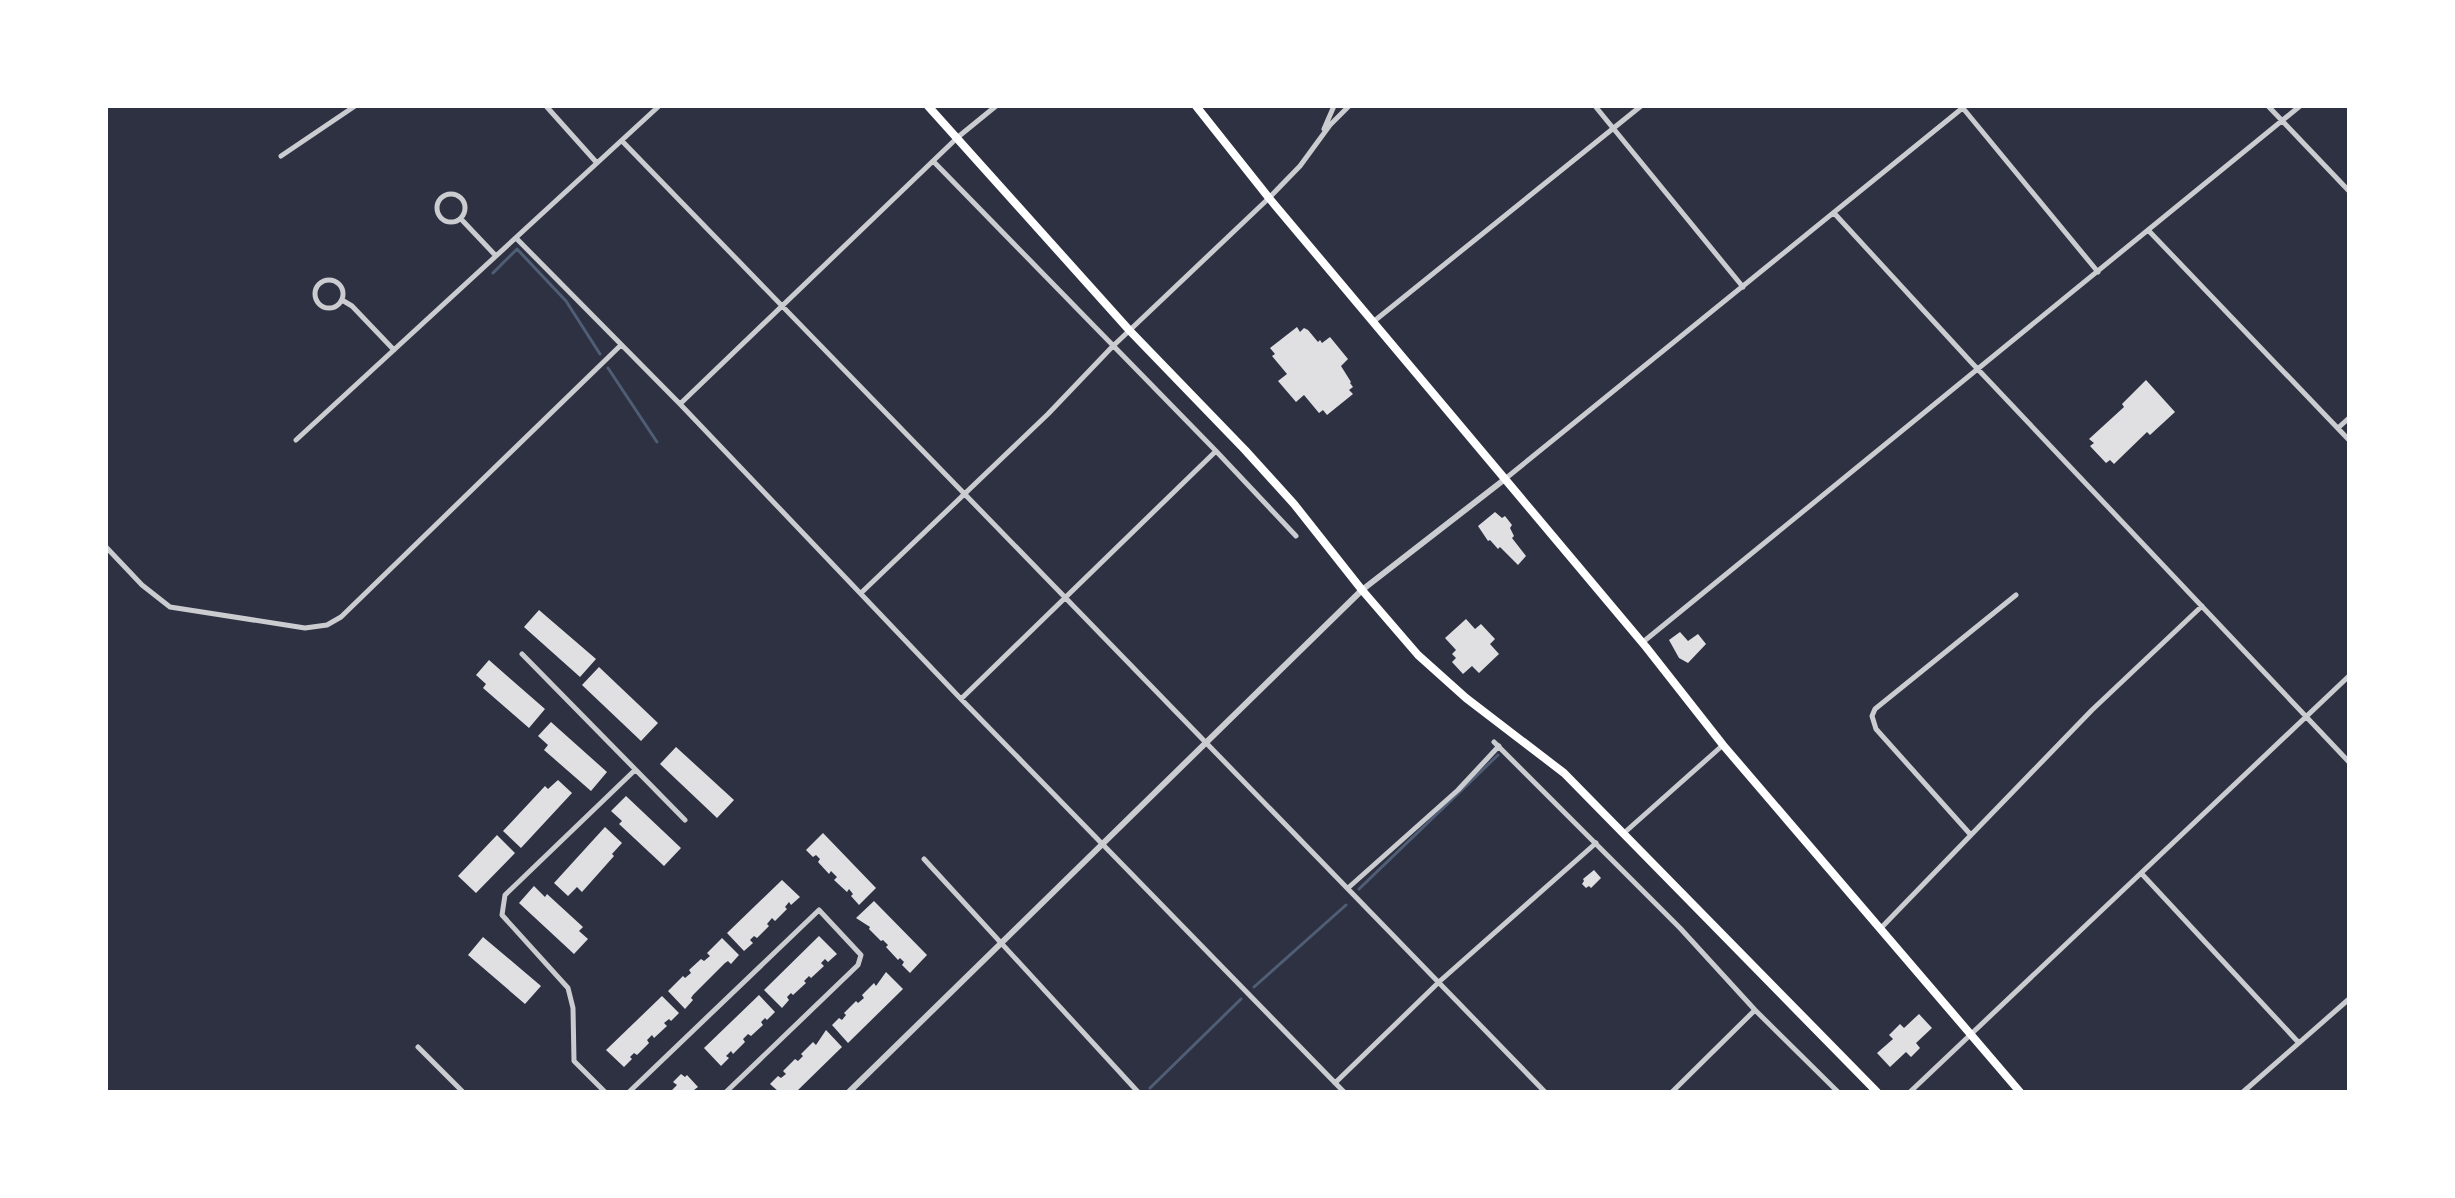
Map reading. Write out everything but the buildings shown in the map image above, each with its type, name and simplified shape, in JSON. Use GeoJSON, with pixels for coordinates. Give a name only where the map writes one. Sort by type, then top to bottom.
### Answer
{"type":"FeatureCollection","features":[{"type":"Feature","properties":{"kind":"main road"},"geometry":{"type":"LineString","coordinates":[[928,106],[1130,331],[1294,504],[1418,655],[1466,698],[1564,773],[1877,1092]]}},
{"type":"Feature","properties":{"kind":"main road"},"geometry":{"type":"LineString","coordinates":[[1196,106],[1269,198],[1642,642],[1723,745],[2020,1092]]}},
{"type":"Feature","properties":{"kind":"street"},"geometry":{"type":"LineString","coordinates":[[281,156],[355,106]]}},
{"type":"Feature","properties":{"kind":"street"},"geometry":{"type":"LineString","coordinates":[[546,106],[597,163]]}},
{"type":"Feature","properties":{"kind":"street"},"geometry":{"type":"LineString","coordinates":[[296,440],[659,106]]}},
{"type":"Feature","properties":{"kind":"street"},"geometry":{"type":"LineString","coordinates":[[680,404],[958,137],[996,106]]}},
{"type":"Feature","properties":{"kind":"street"},"geometry":{"type":"LineString","coordinates":[[1316,144],[1334,106]]}},
{"type":"Feature","properties":{"kind":"street"},"geometry":{"type":"LineString","coordinates":[[861,593],[1269,198],[1349,106]]}},
{"type":"Feature","properties":{"kind":"street"},"geometry":{"type":"LineString","coordinates":[[1595,106],[1743,287]]}},
{"type":"Feature","properties":{"kind":"street"},"geometry":{"type":"LineString","coordinates":[[1373,322],[1641,106]]}},
{"type":"Feature","properties":{"kind":"street"},"geometry":{"type":"LineString","coordinates":[[2268,106],[2349,191]]}},
{"type":"Feature","properties":{"kind":"street"},"geometry":{"type":"LineString","coordinates":[[1642,642],[2300,106]]}},
{"type":"Feature","properties":{"kind":"street"},"geometry":{"type":"LineString","coordinates":[[849,1092],[1362,590],[1505,479],[1963,107],[2098,272]]}},
{"type":"Feature","properties":{"kind":"street"},"geometry":{"type":"LineString","coordinates":[[622,141],[1545,1092]]}},
{"type":"Feature","properties":{"kind":"street"},"geometry":{"type":"LineString","coordinates":[[933,161],[1296,536]]}},
{"type":"Feature","properties":{"kind":"street"},"geometry":{"type":"LineString","coordinates":[[453,194],[461,198],[466,211],[461,219],[453,223],[440,217],[437,208],[443,196],[453,194]]}},
{"type":"Feature","properties":{"kind":"street"},"geometry":{"type":"LineString","coordinates":[[1834,213],[2349,762]]}},
{"type":"Feature","properties":{"kind":"street"},"geometry":{"type":"LineString","coordinates":[[461,219],[496,256]]}},
{"type":"Feature","properties":{"kind":"street"},"geometry":{"type":"LineString","coordinates":[[2148,230],[2349,440]]}},
{"type":"Feature","properties":{"kind":"street"},"geometry":{"type":"LineString","coordinates":[[516,238],[1344,1092]]}},
{"type":"Feature","properties":{"kind":"street"},"geometry":{"type":"LineString","coordinates":[[333,280],[341,286],[342,300],[336,306],[323,307],[315,297],[316,288],[323,281],[333,280]]}},
{"type":"Feature","properties":{"kind":"street"},"geometry":{"type":"LineString","coordinates":[[342,300],[352,306],[394,350]]}},
{"type":"Feature","properties":{"kind":"street"},"geometry":{"type":"LineString","coordinates":[[106,547],[142,585],[170,607],[291,627],[327,625],[341,617],[621,345]]}},
{"type":"Feature","properties":{"kind":"street"},"geometry":{"type":"LineString","coordinates":[[2338,428],[2349,418]]}},
{"type":"Feature","properties":{"kind":"street"},"geometry":{"type":"LineString","coordinates":[[961,699],[1216,451]]}},
{"type":"Feature","properties":{"kind":"street"},"geometry":{"type":"LineString","coordinates":[[1970,834],[1876,729],[1872,716],[1875,709],[2016,595]]}},
{"type":"Feature","properties":{"kind":"street"},"geometry":{"type":"LineString","coordinates":[[1880,929],[2092,710],[2202,606]]}},
{"type":"Feature","properties":{"kind":"street"},"geometry":{"type":"LineString","coordinates":[[522,654],[685,820]]}},
{"type":"Feature","properties":{"kind":"street"},"geometry":{"type":"LineString","coordinates":[[1910,1092],[2349,676]]}},
{"type":"Feature","properties":{"kind":"street"},"geometry":{"type":"LineString","coordinates":[[1348,888],[1458,790],[1496,744],[1838,1092]]}},
{"type":"Feature","properties":{"kind":"street"},"geometry":{"type":"LineString","coordinates":[[1624,833],[1723,745]]}},
{"type":"Feature","properties":{"kind":"street"},"geometry":{"type":"LineString","coordinates":[[605,1092],[574,1061],[573,1008],[568,988],[502,915],[501,907],[505,895],[635,770]]}},
{"type":"Feature","properties":{"kind":"street"},"geometry":{"type":"LineString","coordinates":[[1335,1083],[1440,981],[1596,843]]}},
{"type":"Feature","properties":{"kind":"street"},"geometry":{"type":"LineString","coordinates":[[924,859],[1138,1092]]}},
{"type":"Feature","properties":{"kind":"street"},"geometry":{"type":"LineString","coordinates":[[2141,873],[2299,1043]]}},
{"type":"Feature","properties":{"kind":"street"},"geometry":{"type":"LineString","coordinates":[[629,1092],[819,910],[861,955],[858,965],[726,1092]]}},
{"type":"Feature","properties":{"kind":"street"},"geometry":{"type":"LineString","coordinates":[[2243,1092],[2349,999]]}},
{"type":"Feature","properties":{"kind":"street"},"geometry":{"type":"LineString","coordinates":[[1672,1092],[1755,1010]]}},
{"type":"Feature","properties":{"kind":"street"},"geometry":{"type":"LineString","coordinates":[[418,1047],[463,1092]]}},
{"type":"Feature","properties":{"kind":"waterway"},"geometry":{"type":"LineString","coordinates":[[493,273],[517,249],[566,301],[600,354]]}},
{"type":"Feature","properties":{"kind":"waterway"},"geometry":{"type":"LineString","coordinates":[[608,368],[657,442]]}},
{"type":"Feature","properties":{"kind":"waterway"},"geometry":{"type":"LineString","coordinates":[[1359,889],[1498,755]]}},
{"type":"Feature","properties":{"kind":"waterway"},"geometry":{"type":"LineString","coordinates":[[1254,987],[1346,905]]}},
{"type":"Feature","properties":{"kind":"waterway"},"geometry":{"type":"LineString","coordinates":[[1150,1088],[1241,999]]}}]}
